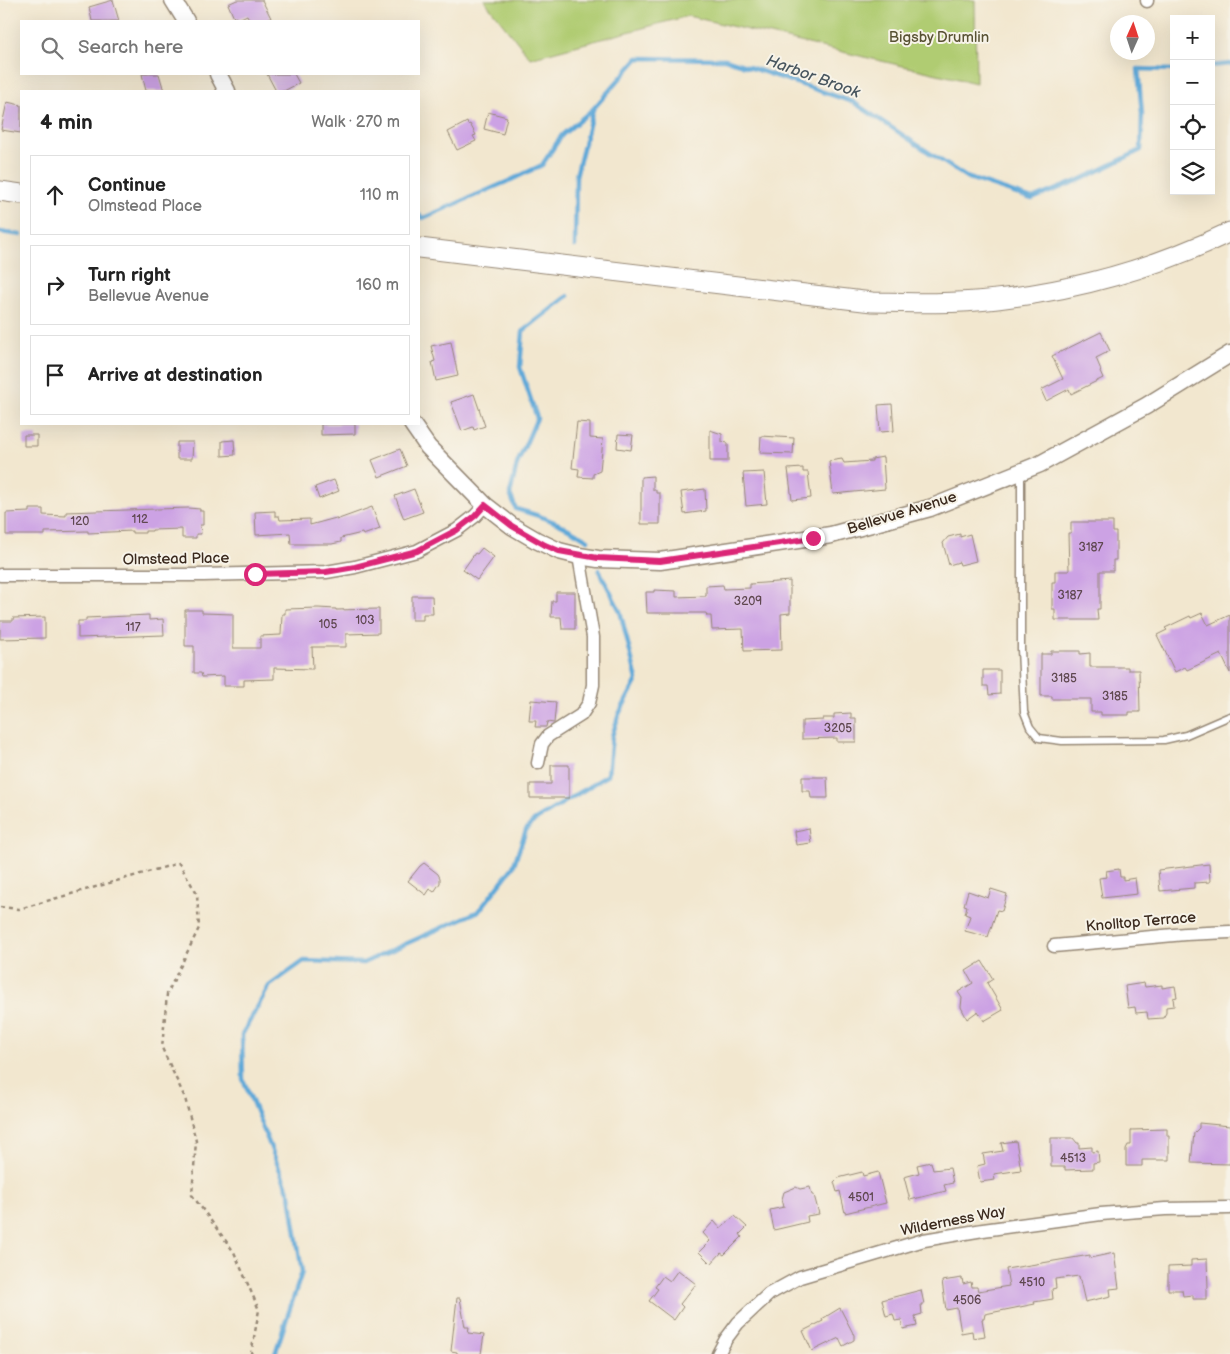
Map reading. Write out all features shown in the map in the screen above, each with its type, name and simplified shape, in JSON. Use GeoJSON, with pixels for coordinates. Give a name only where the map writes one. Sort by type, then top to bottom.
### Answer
{"type":"FeatureCollection","features":[{"type":"Feature","properties":{"kind":"main road"},"geometry":{"type":"LineString","coordinates":[[0,191],[20,194]]}},
{"type":"Feature","properties":{"kind":"main road"},"geometry":{"type":"LineString","coordinates":[[420,248],[872,302],[920,303],[998,299],[1100,280],[1147,266],[1201,246],[1230,232]]}},
{"type":"Feature","properties":{"kind":"street"},"geometry":{"type":"LineString","coordinates":[[173,0],[185,20]]}},
{"type":"Feature","properties":{"kind":"street"},"geometry":{"type":"LineString","coordinates":[[219,75],[226,90]]}},
{"type":"Feature","properties":{"kind":"street","name":"Bellevue Avenue"},"geometry":{"type":"LineString","coordinates":[[413,425],[428,447],[485,505],[512,526],[536,540],[559,551],[579,556],[660,561],[831,535],[930,508],[1040,464],[1146,406],[1230,354]]}},
{"type":"Feature","properties":{"kind":"street","name":"Olmstead Place"},"geometry":{"type":"LineString","coordinates":[[0,574],[193,576],[326,572],[355,567],[417,551],[457,530],[475,516],[485,505]]}},
{"type":"Feature","properties":{"kind":"street"},"geometry":{"type":"LineString","coordinates":[[538,763],[542,744],[548,736],[581,715],[588,703],[593,685],[593,637],[579,556]]}},
{"type":"Feature","properties":{"kind":"street","name":"Knolltop Terrace"},"geometry":{"type":"LineString","coordinates":[[1054,946],[1185,934],[1230,932]]}},
{"type":"Feature","properties":{"kind":"street","name":"Wilderness Way"},"geometry":{"type":"LineString","coordinates":[[718,1354],[738,1323],[769,1294],[800,1277],[924,1240],[1101,1214],[1165,1209],[1230,1208]]}},
{"type":"Feature","properties":{"kind":"lane"},"geometry":{"type":"LineString","coordinates":[[1021,471],[1021,649],[1024,712],[1030,727],[1039,738],[1062,741],[1164,740],[1186,735],[1230,716]]}},
{"type":"Feature","properties":{"kind":"path"},"geometry":{"type":"LineString","coordinates":[[0,907],[19,909],[179,863],[196,894],[199,928],[167,994],[162,1048],[185,1098],[196,1141],[192,1195],[234,1252],[259,1310],[251,1354]]}},
{"type":"Feature","properties":{"kind":"green space","name":"Bigsby Drumlin"},"geometry":{"type":"Polygon","coordinates":[[[484,0],[975,0],[976,83],[688,16],[530,58],[484,0]]]}},
{"type":"Feature","properties":{"kind":"building"},"geometry":{"type":"Polygon","coordinates":[[[113,0],[119,20],[92,20],[89,7],[113,0]]]}},
{"type":"Feature","properties":{"kind":"building"},"geometry":{"type":"Polygon","coordinates":[[[237,0],[262,0],[271,18],[267,20],[250,20],[247,15],[237,20],[236,17],[234,18],[228,4],[237,0]]]}},
{"type":"Feature","properties":{"kind":"building"},"geometry":{"type":"Polygon","coordinates":[[[142,75],[159,75],[164,90],[146,90],[142,75]]]}},
{"type":"Feature","properties":{"kind":"building"},"geometry":{"type":"Polygon","coordinates":[[[268,75],[295,75],[299,83],[286,90],[275,90],[268,75]]]}},
{"type":"Feature","properties":{"kind":"building"},"geometry":{"type":"Polygon","coordinates":[[[7,102],[20,105],[20,133],[1,130],[7,102]]]}},
{"type":"Feature","properties":{"kind":"building"},"geometry":{"type":"Polygon","coordinates":[[[488,112],[507,117],[503,134],[484,129],[488,112]]]}},
{"type":"Feature","properties":{"kind":"building"},"geometry":{"type":"Polygon","coordinates":[[[467,122],[476,135],[473,136],[476,141],[457,150],[448,132],[467,122]]]}},
{"type":"Feature","properties":{"kind":"building"},"geometry":{"type":"Polygon","coordinates":[[[1101,332],[1110,351],[1096,358],[1103,378],[1071,394],[1069,389],[1046,401],[1041,390],[1063,379],[1052,356],[1101,332]]]}},
{"type":"Feature","properties":{"kind":"building"},"geometry":{"type":"Polygon","coordinates":[[[451,342],[458,376],[436,381],[432,362],[435,361],[431,346],[451,342]]]}},
{"type":"Feature","properties":{"kind":"building"},"geometry":{"type":"Polygon","coordinates":[[[474,394],[485,426],[474,430],[473,427],[462,431],[451,402],[474,394]]]}},
{"type":"Feature","properties":{"kind":"building"},"geometry":{"type":"Polygon","coordinates":[[[892,404],[894,431],[880,432],[878,405],[892,404]]]}},
{"type":"Feature","properties":{"kind":"building"},"geometry":{"type":"Polygon","coordinates":[[[577,422],[590,423],[590,438],[603,439],[600,471],[593,474],[593,478],[578,477],[579,469],[572,468],[577,422]]]}},
{"type":"Feature","properties":{"kind":"building"},"geometry":{"type":"Polygon","coordinates":[[[321,425],[355,425],[355,434],[321,435],[321,425]]]}},
{"type":"Feature","properties":{"kind":"building"},"geometry":{"type":"Polygon","coordinates":[[[710,430],[722,434],[722,442],[728,443],[728,461],[710,461],[710,430]]]}},
{"type":"Feature","properties":{"kind":"building"},"geometry":{"type":"Polygon","coordinates":[[[618,434],[633,435],[631,450],[617,448],[618,434]]]}},
{"type":"Feature","properties":{"kind":"building"},"geometry":{"type":"Polygon","coordinates":[[[24,435],[37,435],[37,446],[24,446],[24,435]]]}},
{"type":"Feature","properties":{"kind":"building"},"geometry":{"type":"Polygon","coordinates":[[[761,436],[794,438],[793,454],[760,453],[761,436]]]}},
{"type":"Feature","properties":{"kind":"building"},"geometry":{"type":"Polygon","coordinates":[[[234,440],[235,455],[222,456],[222,441],[234,440]]]}},
{"type":"Feature","properties":{"kind":"building"},"geometry":{"type":"Polygon","coordinates":[[[177,442],[193,442],[192,459],[177,459],[177,442]]]}},
{"type":"Feature","properties":{"kind":"building"},"geometry":{"type":"Polygon","coordinates":[[[400,449],[407,466],[379,477],[372,460],[400,449]]]}},
{"type":"Feature","properties":{"kind":"building"},"geometry":{"type":"Polygon","coordinates":[[[883,457],[885,489],[833,494],[829,461],[842,459],[844,463],[872,461],[872,459],[883,457]]]}},
{"type":"Feature","properties":{"kind":"building"},"geometry":{"type":"Polygon","coordinates":[[[803,468],[803,472],[808,472],[811,498],[792,500],[788,469],[803,468]]]}},
{"type":"Feature","properties":{"kind":"building"},"geometry":{"type":"Polygon","coordinates":[[[764,472],[767,504],[746,506],[743,473],[764,472]]]}},
{"type":"Feature","properties":{"kind":"building"},"geometry":{"type":"Polygon","coordinates":[[[653,476],[653,490],[656,490],[656,493],[660,493],[660,524],[641,524],[641,477],[653,476]]]}},
{"type":"Feature","properties":{"kind":"building"},"geometry":{"type":"Polygon","coordinates":[[[334,480],[339,491],[319,499],[315,487],[334,480]]]}},
{"type":"Feature","properties":{"kind":"building"},"geometry":{"type":"Polygon","coordinates":[[[414,489],[423,512],[404,519],[395,496],[414,489]]]}},
{"type":"Feature","properties":{"kind":"building"},"geometry":{"type":"Polygon","coordinates":[[[705,489],[706,511],[684,514],[681,492],[705,489]]]}},
{"type":"Feature","properties":{"kind":"building"},"geometry":{"type":"Polygon","coordinates":[[[372,507],[380,529],[363,535],[362,533],[341,538],[341,542],[332,544],[291,544],[290,533],[256,535],[255,512],[275,511],[275,516],[279,516],[280,520],[310,519],[310,525],[336,518],[336,520],[372,507]]]}},
{"type":"Feature","properties":{"kind":"building"},"geometry":{"type":"Polygon","coordinates":[[[188,508],[203,511],[203,525],[200,525],[201,534],[196,534],[196,538],[182,538],[182,529],[152,530],[145,531],[145,533],[132,533],[132,531],[88,533],[88,531],[45,532],[45,535],[6,535],[6,513],[30,512],[30,509],[43,509],[43,515],[66,516],[66,512],[188,508]]]}},
{"type":"Feature","properties":{"kind":"building"},"geometry":{"type":"Polygon","coordinates":[[[1071,522],[1113,522],[1113,532],[1116,532],[1116,560],[1113,560],[1113,571],[1100,571],[1100,609],[1097,609],[1098,620],[1055,620],[1055,609],[1052,609],[1052,582],[1055,582],[1055,571],[1069,571],[1068,533],[1071,533],[1071,522]]]}},
{"type":"Feature","properties":{"kind":"building"},"geometry":{"type":"Polygon","coordinates":[[[960,534],[960,537],[970,534],[976,561],[960,565],[959,562],[949,565],[943,543],[948,537],[960,534]]]}},
{"type":"Feature","properties":{"kind":"building"},"geometry":{"type":"Polygon","coordinates":[[[482,548],[494,557],[477,580],[463,570],[475,553],[477,554],[482,548]]]}},
{"type":"Feature","properties":{"kind":"building"},"geometry":{"type":"Polygon","coordinates":[[[790,581],[790,613],[781,614],[782,650],[744,651],[743,629],[712,630],[711,616],[707,616],[706,613],[647,613],[646,592],[654,592],[654,590],[676,591],[676,597],[706,596],[706,586],[723,585],[724,589],[750,588],[750,584],[790,581]]]}},
{"type":"Feature","properties":{"kind":"building"},"geometry":{"type":"Polygon","coordinates":[[[556,592],[575,592],[575,629],[562,629],[561,617],[551,617],[552,601],[556,601],[556,592]]]}},
{"type":"Feature","properties":{"kind":"building"},"geometry":{"type":"Polygon","coordinates":[[[412,596],[432,596],[433,614],[423,614],[423,620],[412,620],[412,596]]]}},
{"type":"Feature","properties":{"kind":"building"},"geometry":{"type":"Polygon","coordinates":[[[318,608],[336,610],[379,609],[379,633],[346,634],[346,647],[312,647],[313,669],[274,668],[274,679],[244,680],[244,686],[224,686],[224,676],[202,677],[201,673],[194,673],[194,646],[185,646],[185,610],[202,610],[202,613],[233,614],[233,648],[260,648],[260,636],[281,635],[282,614],[285,614],[285,609],[318,608]]]}},
{"type":"Feature","properties":{"kind":"building"},"geometry":{"type":"Polygon","coordinates":[[[1202,613],[1208,625],[1230,615],[1230,673],[1221,654],[1187,670],[1185,667],[1175,672],[1157,635],[1167,630],[1165,628],[1190,616],[1191,618],[1202,613]]]}},
{"type":"Feature","properties":{"kind":"building"},"geometry":{"type":"Polygon","coordinates":[[[149,615],[149,620],[163,619],[164,635],[78,638],[78,621],[86,621],[86,618],[149,615]]]}},
{"type":"Feature","properties":{"kind":"building"},"geometry":{"type":"Polygon","coordinates":[[[45,617],[45,638],[0,639],[0,621],[13,621],[13,618],[45,617]]]}},
{"type":"Feature","properties":{"kind":"building"},"geometry":{"type":"Polygon","coordinates":[[[1051,651],[1080,651],[1080,654],[1090,653],[1090,667],[1128,667],[1128,670],[1139,670],[1140,712],[1129,712],[1129,715],[1101,715],[1101,712],[1091,712],[1091,699],[1052,699],[1052,696],[1041,696],[1041,654],[1051,654],[1051,651]]]}},
{"type":"Feature","properties":{"kind":"building"},"geometry":{"type":"Polygon","coordinates":[[[983,670],[1000,670],[1000,694],[989,695],[988,686],[983,686],[983,670]]]}},
{"type":"Feature","properties":{"kind":"building"},"geometry":{"type":"Polygon","coordinates":[[[531,700],[556,702],[554,723],[547,722],[546,727],[535,727],[536,721],[529,721],[531,700]]]}},
{"type":"Feature","properties":{"kind":"building"},"geometry":{"type":"Polygon","coordinates":[[[851,713],[851,718],[856,718],[856,742],[837,742],[837,738],[802,739],[802,721],[823,720],[823,718],[834,718],[834,714],[851,713]]]}},
{"type":"Feature","properties":{"kind":"building"},"geometry":{"type":"Polygon","coordinates":[[[551,765],[569,765],[569,798],[530,798],[530,784],[551,784],[551,765]]]}},
{"type":"Feature","properties":{"kind":"building"},"geometry":{"type":"Polygon","coordinates":[[[802,777],[827,777],[828,798],[811,798],[810,791],[802,791],[802,777]]]}},
{"type":"Feature","properties":{"kind":"building"},"geometry":{"type":"Polygon","coordinates":[[[809,828],[811,843],[796,845],[794,831],[809,828]]]}},
{"type":"Feature","properties":{"kind":"building"},"geometry":{"type":"Polygon","coordinates":[[[424,863],[438,874],[440,878],[440,883],[434,892],[430,889],[426,895],[408,881],[424,863]]]}},
{"type":"Feature","properties":{"kind":"building"},"geometry":{"type":"Polygon","coordinates":[[[1209,864],[1210,882],[1194,883],[1194,888],[1160,891],[1158,870],[1209,864]]]}},
{"type":"Feature","properties":{"kind":"building"},"geometry":{"type":"Polygon","coordinates":[[[1119,869],[1120,877],[1123,877],[1123,880],[1135,878],[1137,894],[1102,898],[1099,878],[1107,877],[1106,871],[1119,869]]]}},
{"type":"Feature","properties":{"kind":"building"},"geometry":{"type":"Polygon","coordinates":[[[991,889],[1007,894],[1002,911],[997,910],[988,937],[965,931],[970,916],[965,914],[967,906],[964,905],[968,891],[988,898],[991,889]]]}},
{"type":"Feature","properties":{"kind":"building"},"geometry":{"type":"Polygon","coordinates":[[[982,961],[993,979],[987,983],[1003,1010],[984,1021],[978,1011],[967,1019],[961,1007],[962,998],[958,992],[973,983],[966,971],[982,961]]]}},
{"type":"Feature","properties":{"kind":"building"},"geometry":{"type":"Polygon","coordinates":[[[1144,983],[1145,987],[1162,985],[1162,988],[1175,986],[1177,997],[1173,998],[1174,1006],[1166,1007],[1166,1013],[1163,1018],[1148,1019],[1147,1012],[1136,1013],[1135,1007],[1128,1008],[1125,986],[1144,983]]]}},
{"type":"Feature","properties":{"kind":"building"},"geometry":{"type":"Polygon","coordinates":[[[1199,1123],[1230,1126],[1230,1164],[1191,1163],[1194,1133],[1199,1128],[1199,1123]]]}},
{"type":"Feature","properties":{"kind":"building"},"geometry":{"type":"Polygon","coordinates":[[[1167,1129],[1167,1136],[1169,1136],[1169,1160],[1142,1160],[1142,1166],[1126,1166],[1126,1149],[1128,1145],[1131,1145],[1131,1130],[1167,1129]]]}},
{"type":"Feature","properties":{"kind":"building"},"geometry":{"type":"Polygon","coordinates":[[[1051,1138],[1073,1138],[1079,1143],[1079,1148],[1092,1147],[1092,1152],[1098,1151],[1099,1162],[1093,1163],[1093,1169],[1065,1170],[1065,1167],[1051,1167],[1051,1138]]]}},
{"type":"Feature","properties":{"kind":"building"},"geometry":{"type":"Polygon","coordinates":[[[1016,1141],[1021,1170],[994,1174],[995,1180],[980,1182],[977,1166],[985,1164],[983,1154],[1003,1151],[1001,1143],[1016,1141]]]}},
{"type":"Feature","properties":{"kind":"building"},"geometry":{"type":"Polygon","coordinates":[[[931,1162],[933,1170],[950,1168],[953,1183],[944,1185],[946,1191],[910,1200],[904,1177],[919,1173],[917,1165],[931,1162]]]}},
{"type":"Feature","properties":{"kind":"building"},"geometry":{"type":"Polygon","coordinates":[[[862,1172],[863,1176],[878,1172],[886,1203],[845,1213],[840,1191],[837,1192],[834,1182],[838,1178],[862,1172]]]}},
{"type":"Feature","properties":{"kind":"building"},"geometry":{"type":"Polygon","coordinates":[[[796,1187],[800,1189],[810,1187],[819,1214],[807,1216],[808,1222],[774,1230],[770,1210],[784,1207],[782,1199],[784,1192],[796,1187]]]}},
{"type":"Feature","properties":{"kind":"building"},"geometry":{"type":"Polygon","coordinates":[[[735,1216],[747,1227],[740,1234],[742,1237],[724,1255],[721,1253],[711,1264],[699,1252],[710,1241],[703,1233],[714,1221],[720,1228],[735,1216]]]}},
{"type":"Feature","properties":{"kind":"building"},"geometry":{"type":"Polygon","coordinates":[[[1114,1253],[1119,1288],[1110,1289],[1111,1296],[1085,1302],[1079,1276],[1055,1279],[1056,1288],[1052,1289],[1053,1299],[985,1314],[984,1319],[982,1319],[985,1336],[973,1338],[972,1331],[961,1333],[957,1308],[946,1310],[942,1281],[962,1278],[963,1284],[971,1282],[972,1287],[977,1287],[978,1291],[1009,1286],[1006,1269],[1090,1255],[1090,1258],[1114,1253]]]}},
{"type":"Feature","properties":{"kind":"building"},"geometry":{"type":"Polygon","coordinates":[[[1207,1259],[1208,1288],[1206,1288],[1206,1299],[1193,1299],[1193,1295],[1183,1296],[1182,1290],[1168,1290],[1168,1267],[1191,1266],[1191,1260],[1207,1259]]]}},
{"type":"Feature","properties":{"kind":"building"},"geometry":{"type":"Polygon","coordinates":[[[678,1270],[696,1284],[680,1304],[683,1307],[674,1320],[649,1301],[658,1289],[655,1287],[663,1276],[670,1281],[678,1270]]]}},
{"type":"Feature","properties":{"kind":"building"},"geometry":{"type":"Polygon","coordinates":[[[921,1290],[924,1304],[921,1304],[922,1314],[915,1316],[917,1326],[903,1329],[901,1320],[895,1321],[893,1314],[886,1316],[882,1300],[921,1290]]]}},
{"type":"Feature","properties":{"kind":"building"},"geometry":{"type":"Polygon","coordinates":[[[457,1298],[460,1298],[465,1327],[469,1327],[468,1333],[484,1335],[481,1354],[457,1354],[457,1352],[451,1351],[457,1298]]]}},
{"type":"Feature","properties":{"kind":"building"},"geometry":{"type":"Polygon","coordinates":[[[840,1308],[854,1335],[854,1340],[843,1346],[839,1338],[812,1351],[803,1331],[823,1321],[822,1319],[840,1308]]]}},
{"type":"Feature","properties":{"kind":"waterway","name":"Harbor Brook"},"geometry":{"type":"LineString","coordinates":[[420,216],[423,218],[542,165],[562,135],[593,109],[638,58],[725,59],[853,102],[966,177],[1032,199],[1082,179],[1141,150],[1142,114],[1138,69],[1170,70]]}},
{"type":"Feature","properties":{"kind":"waterway","name":"Harbor Brook"},"geometry":{"type":"LineString","coordinates":[[1215,66],[1230,64]]}},
{"type":"Feature","properties":{"kind":"waterway"},"geometry":{"type":"LineString","coordinates":[[575,246],[576,176],[593,109]]}},
{"type":"Feature","properties":{"kind":"waterway","name":"Harbor Brook"},"geometry":{"type":"LineString","coordinates":[[0,232],[20,235]]}},
{"type":"Feature","properties":{"kind":"waterway"},"geometry":{"type":"LineString","coordinates":[[568,296],[523,331],[520,367],[537,418],[517,464],[510,494],[516,509],[553,522],[588,540]]}},
{"type":"Feature","properties":{"kind":"waterway"},"geometry":{"type":"LineString","coordinates":[[275,1354],[302,1272],[290,1195],[243,1079],[242,1035],[269,986],[304,961],[363,963],[479,911],[513,867],[526,830],[534,821],[608,775],[612,736],[619,714],[637,680],[620,611],[599,570]]}},
{"type":"Feature","properties":{"kind":"route"},"geometry":{"type":"LineString","coordinates":[[255,574],[326,572],[355,567],[417,551],[457,530],[475,516],[485,505],[512,526],[545,545],[579,556],[598,558],[660,561],[813,538]]}}]}
